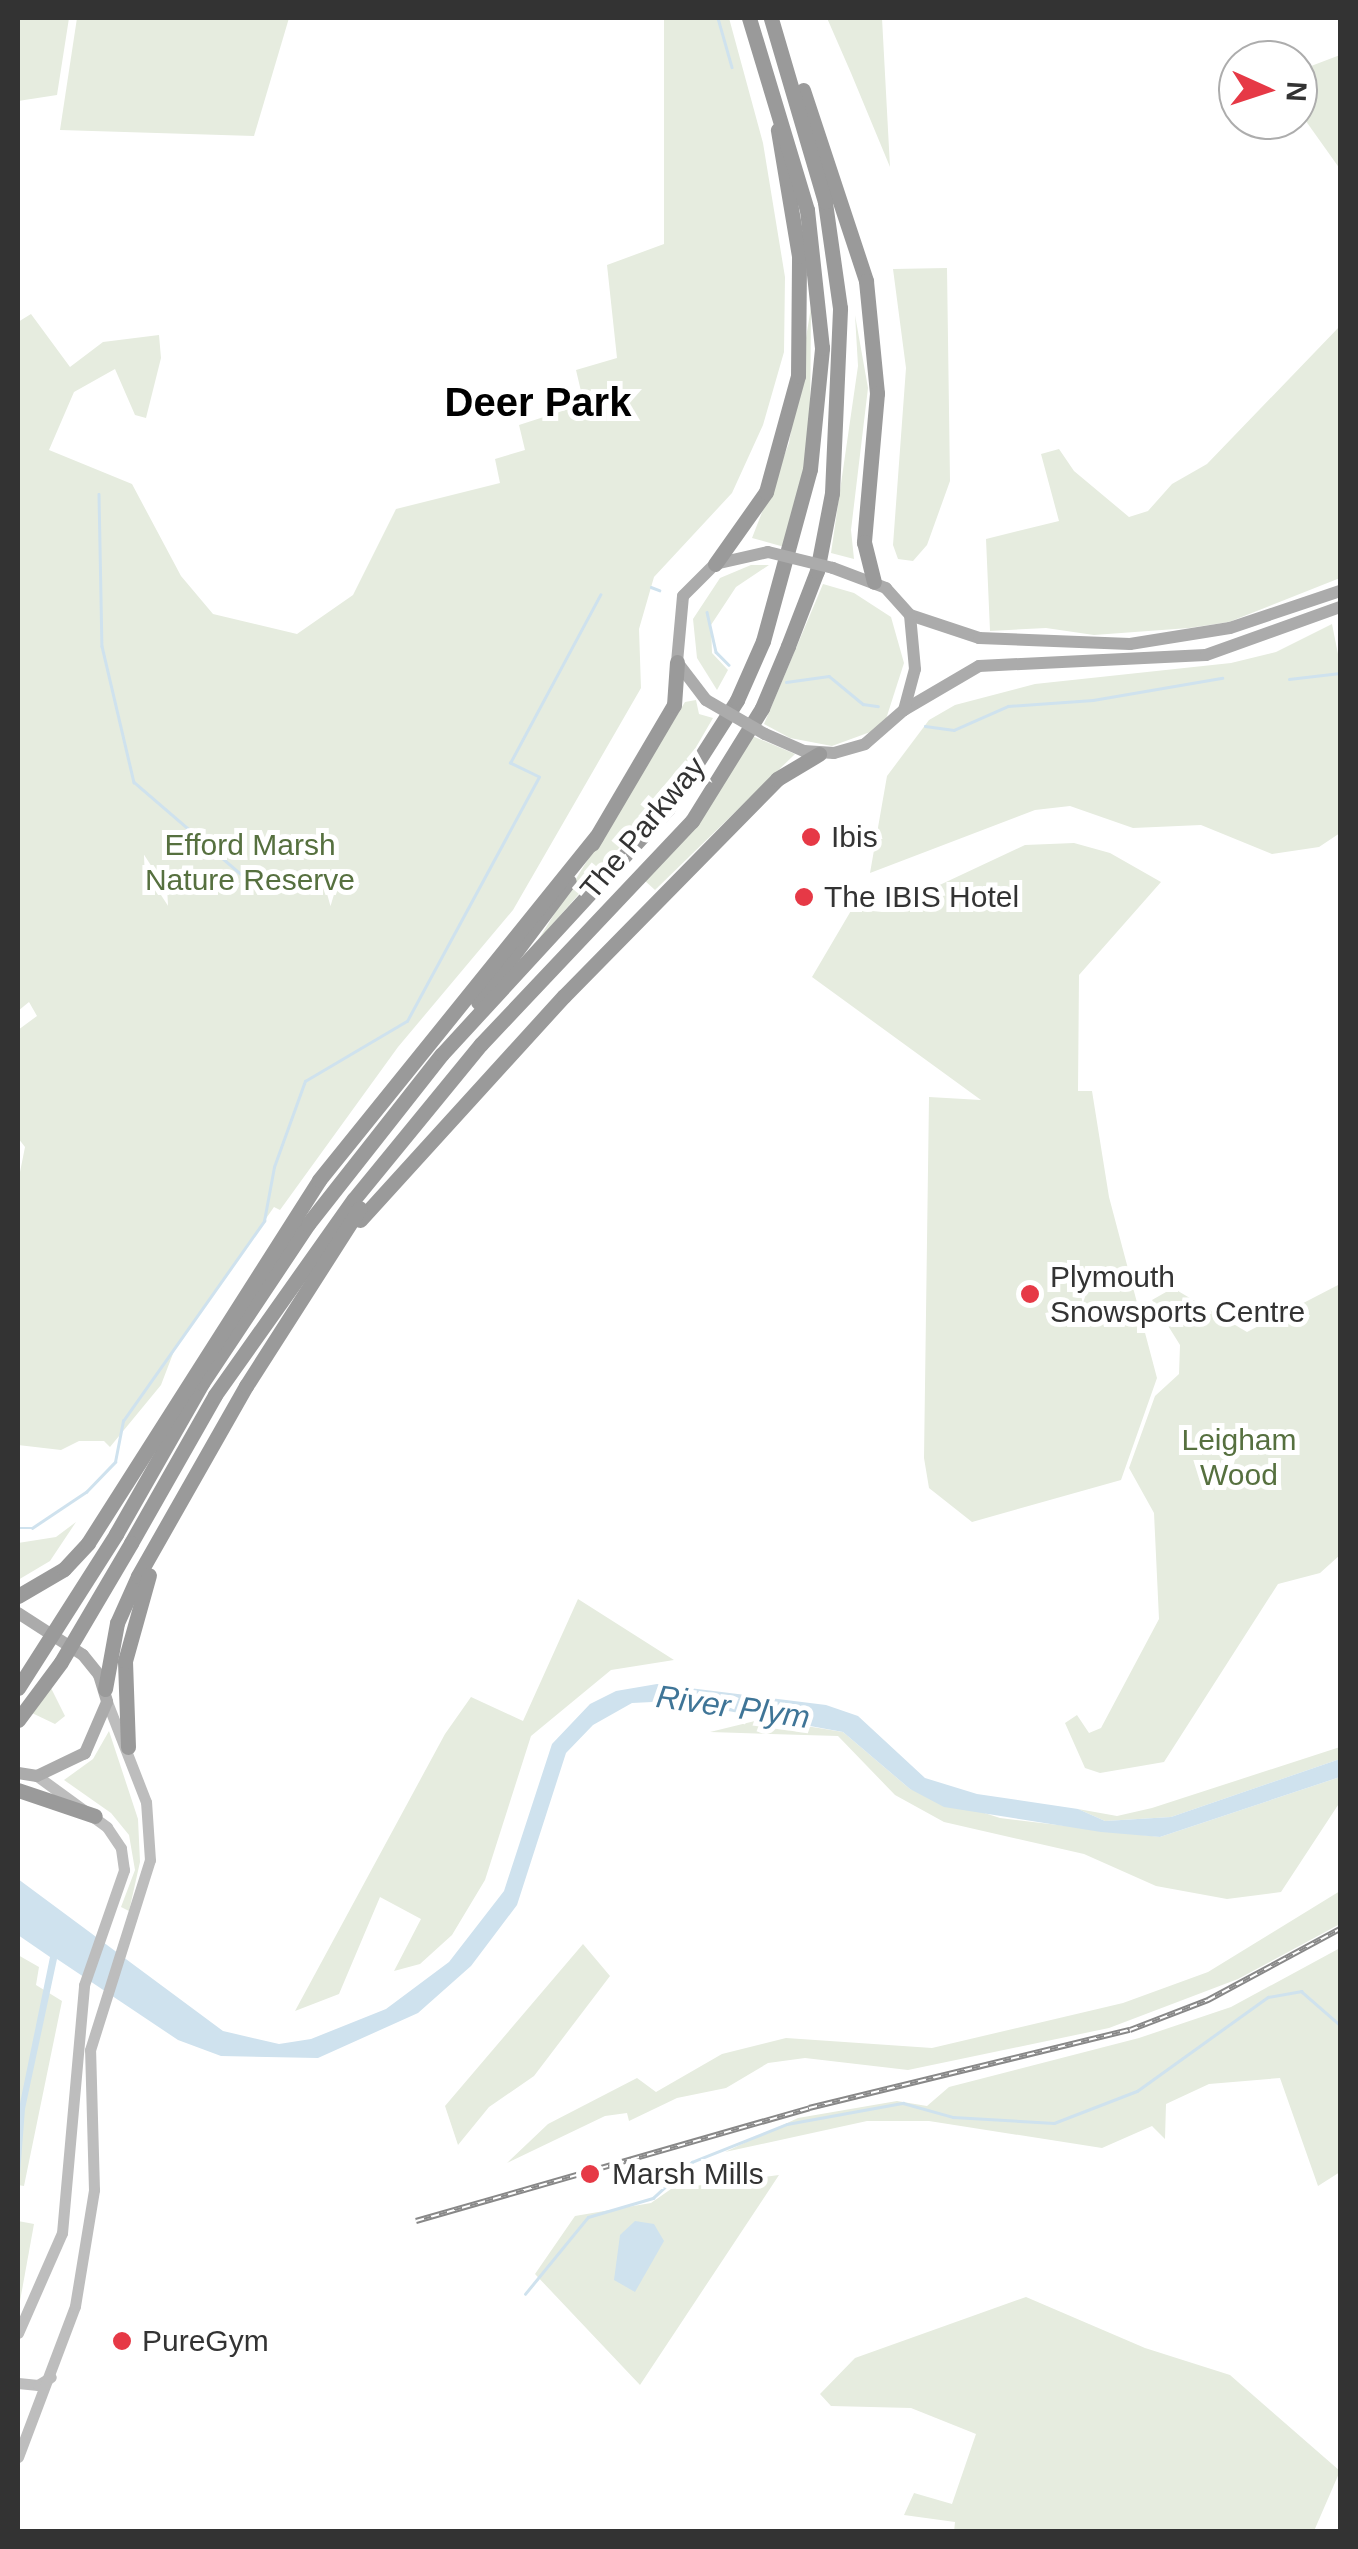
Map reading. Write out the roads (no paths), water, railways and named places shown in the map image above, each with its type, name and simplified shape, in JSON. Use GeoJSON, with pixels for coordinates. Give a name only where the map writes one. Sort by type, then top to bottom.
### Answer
{"type":"FeatureCollection","features":[{"type":"Feature","properties":{"kind":"highway","name":"The Parkway"},"geometry":{"type":"LineString","coordinates":[[18,1688],[116,1534],[202,1384],[281,1264],[442,1054],[668,808],[737,700],[763,641],[810,470],[822,348],[807,210],[749,18]]}},
{"type":"Feature","properties":{"kind":"highway","name":"The Parkway"},"geometry":{"type":"LineString","coordinates":[[18,1720],[61,1662],[214,1395],[343,1214],[426,1108],[649,872],[727,770],[762,708],[817,570],[840,434],[840,308],[825,202],[772,20]]}},
{"type":"Feature","properties":{"kind":"highway"},"geometry":{"type":"LineString","coordinates":[[772,20],[817,120],[866,281],[877,393],[864,542],[874,582]]}},
{"type":"Feature","properties":{"kind":"highway"},"geometry":{"type":"LineString","coordinates":[[716,564],[766,492],[798,376],[800,256],[773,93]]}},
{"type":"Feature","properties":{"kind":"highway"},"geometry":{"type":"LineString","coordinates":[[442,1054],[534,935],[596,837],[674,705],[677,662]]}},
{"type":"Feature","properties":{"kind":"highway"},"geometry":{"type":"LineString","coordinates":[[322,1262],[564,996],[777,779],[819,754]]}},
{"type":"Feature","properties":{"kind":"highway"},"geometry":{"type":"LineString","coordinates":[[23,1590],[64,1569],[88,1544],[319,1180],[596,837]]}},
{"type":"Feature","properties":{"kind":"highway"},"geometry":{"type":"LineString","coordinates":[[106,1695],[117,1623],[185,1494],[322,1262],[394,1158],[544,979]]}},
{"type":"Feature","properties":{"kind":"highway"},"geometry":{"type":"LineString","coordinates":[[128,1747],[129,1636],[185,1494]]}},
{"type":"Feature","properties":{"kind":"highway"},"geometry":{"type":"LineString","coordinates":[[18,1790],[95,1816]]}},
{"type":"Feature","properties":{"kind":"main road"},"geometry":{"type":"LineString","coordinates":[[1340,591],[1230,628],[1130,644],[978,638],[910,615],[874,582],[768,552],[716,564],[683,596],[677,662],[706,700],[765,734],[819,754],[865,744],[904,710],[979,666],[1206,654],[1340,607]]}},
{"type":"Feature","properties":{"kind":"main road"},"geometry":{"type":"LineString","coordinates":[[904,710],[916,669],[910,615]]}},
{"type":"Feature","properties":{"kind":"main road"},"geometry":{"type":"LineString","coordinates":[[18,1613],[82,1654],[106,1695],[146,1802],[150,1860],[90,2050],[92,2206],[74,2306],[51,2377],[18,2457]]}},
{"type":"Feature","properties":{"kind":"main road"},"geometry":{"type":"LineString","coordinates":[[25,1777],[84,1753],[106,1695]]}},
{"type":"Feature","properties":{"kind":"main road"},"geometry":{"type":"LineString","coordinates":[[18,2333],[62,2234],[84,1985],[118,1897],[124,1859],[116,1838],[95,1816],[25,1777]]}},
{"type":"Feature","properties":{"kind":"main road"},"geometry":{"type":"LineString","coordinates":[[18,2383],[38,2385],[51,2377]]}},
{"type":"Feature","properties":{"kind":"water","name":"River Plym"},"geometry":{"type":"Polygon","coordinates":[[[657,1684],[826,1705],[858,1716],[925,1778],[977,1794],[1078,1809],[1105,1821],[1171,1817],[1340,1759],[1340,1777],[1160,1837],[1101,1832],[944,1807],[910,1789],[843,1732],[673,1701],[632,1703],[593,1725],[566,1753],[517,1905],[471,1966],[418,2013],[318,2058],[221,2056],[178,2040],[57,1959],[25,2109],[18,2200],[18,2113],[50,1957],[18,1935],[18,1879],[223,2031],[279,2044],[311,2039],[386,2009],[449,1962],[504,1891],[552,1744],[590,1704],[616,1691],[657,1684]]]}},
{"type":"Feature","properties":{"kind":"water"},"geometry":{"type":"Polygon","coordinates":[[[635,2221],[654,2224],[664,2241],[635,2292],[614,2280],[620,2235],[635,2221]]]}},
{"type":"Feature","properties":{"kind":"waterway"},"geometry":{"type":"LineString","coordinates":[[718,18],[732,67]]}},
{"type":"Feature","properties":{"kind":"waterway"},"geometry":{"type":"LineString","coordinates":[[99,494],[102,646],[134,782],[248,880]]}},
{"type":"Feature","properties":{"kind":"waterway"},"geometry":{"type":"LineString","coordinates":[[651,587],[659,590]]}},
{"type":"Feature","properties":{"kind":"waterway"},"geometry":{"type":"LineString","coordinates":[[18,1528],[32,1528],[86,1492],[115,1462],[123,1421],[264,1221],[274,1167],[305,1081],[407,1021],[539,777],[510,763],[600,595]]}},
{"type":"Feature","properties":{"kind":"waterway"},"geometry":{"type":"LineString","coordinates":[[707,612],[716,652],[729,665]]}},
{"type":"Feature","properties":{"kind":"waterway"},"geometry":{"type":"LineString","coordinates":[[1289,679],[1340,673]]}},
{"type":"Feature","properties":{"kind":"waterway"},"geometry":{"type":"LineString","coordinates":[[786,682],[829,676],[863,704],[878,706]]}},
{"type":"Feature","properties":{"kind":"waterway"},"geometry":{"type":"LineString","coordinates":[[925,726],[954,730],[1008,706],[1093,700],[1222,678]]}},
{"type":"Feature","properties":{"kind":"waterway"},"geometry":{"type":"LineString","coordinates":[[525,2294],[588,2217],[653,2198],[692,2162],[787,2124],[903,2103],[953,2117],[1054,2123],[1137,2091],[1268,1997],[1301,1991],[1340,2025]]}},
{"type":"Feature","properties":{"kind":"railway"},"geometry":{"type":"LineString","coordinates":[[416,2221],[809,2108],[1130,2030],[1208,2000],[1340,1929]]}},
{"type":"Feature","properties":{"kind":"place","name":"Ibis"},"geometry":{"type":"Point","coordinates":[811,837]}},
{"type":"Feature","properties":{"kind":"place","name":"The IBIS Hotel"},"geometry":{"type":"Point","coordinates":[804,897]}},
{"type":"Feature","properties":{"kind":"place","name":"Plymouth Snowsports Centre"},"geometry":{"type":"Point","coordinates":[1030,1294]}},
{"type":"Feature","properties":{"kind":"place","name":"Marsh Mills"},"geometry":{"type":"Point","coordinates":[590,2174]}},
{"type":"Feature","properties":{"kind":"place","name":"PureGym"},"geometry":{"type":"Point","coordinates":[122,2341]}},
{"type":"Feature","properties":{"kind":"district","name":"Deer Park"},"geometry":{"type":"Point","coordinates":[538,402]}},
{"type":"Feature","properties":{"kind":"park label","name":"Efford Marsh Nature Reserve"},"geometry":{"type":"Point","coordinates":[250,862]}},
{"type":"Feature","properties":{"kind":"park label","name":"Leigham Wood"},"geometry":{"type":"Point","coordinates":[1239,1457]}}]}
